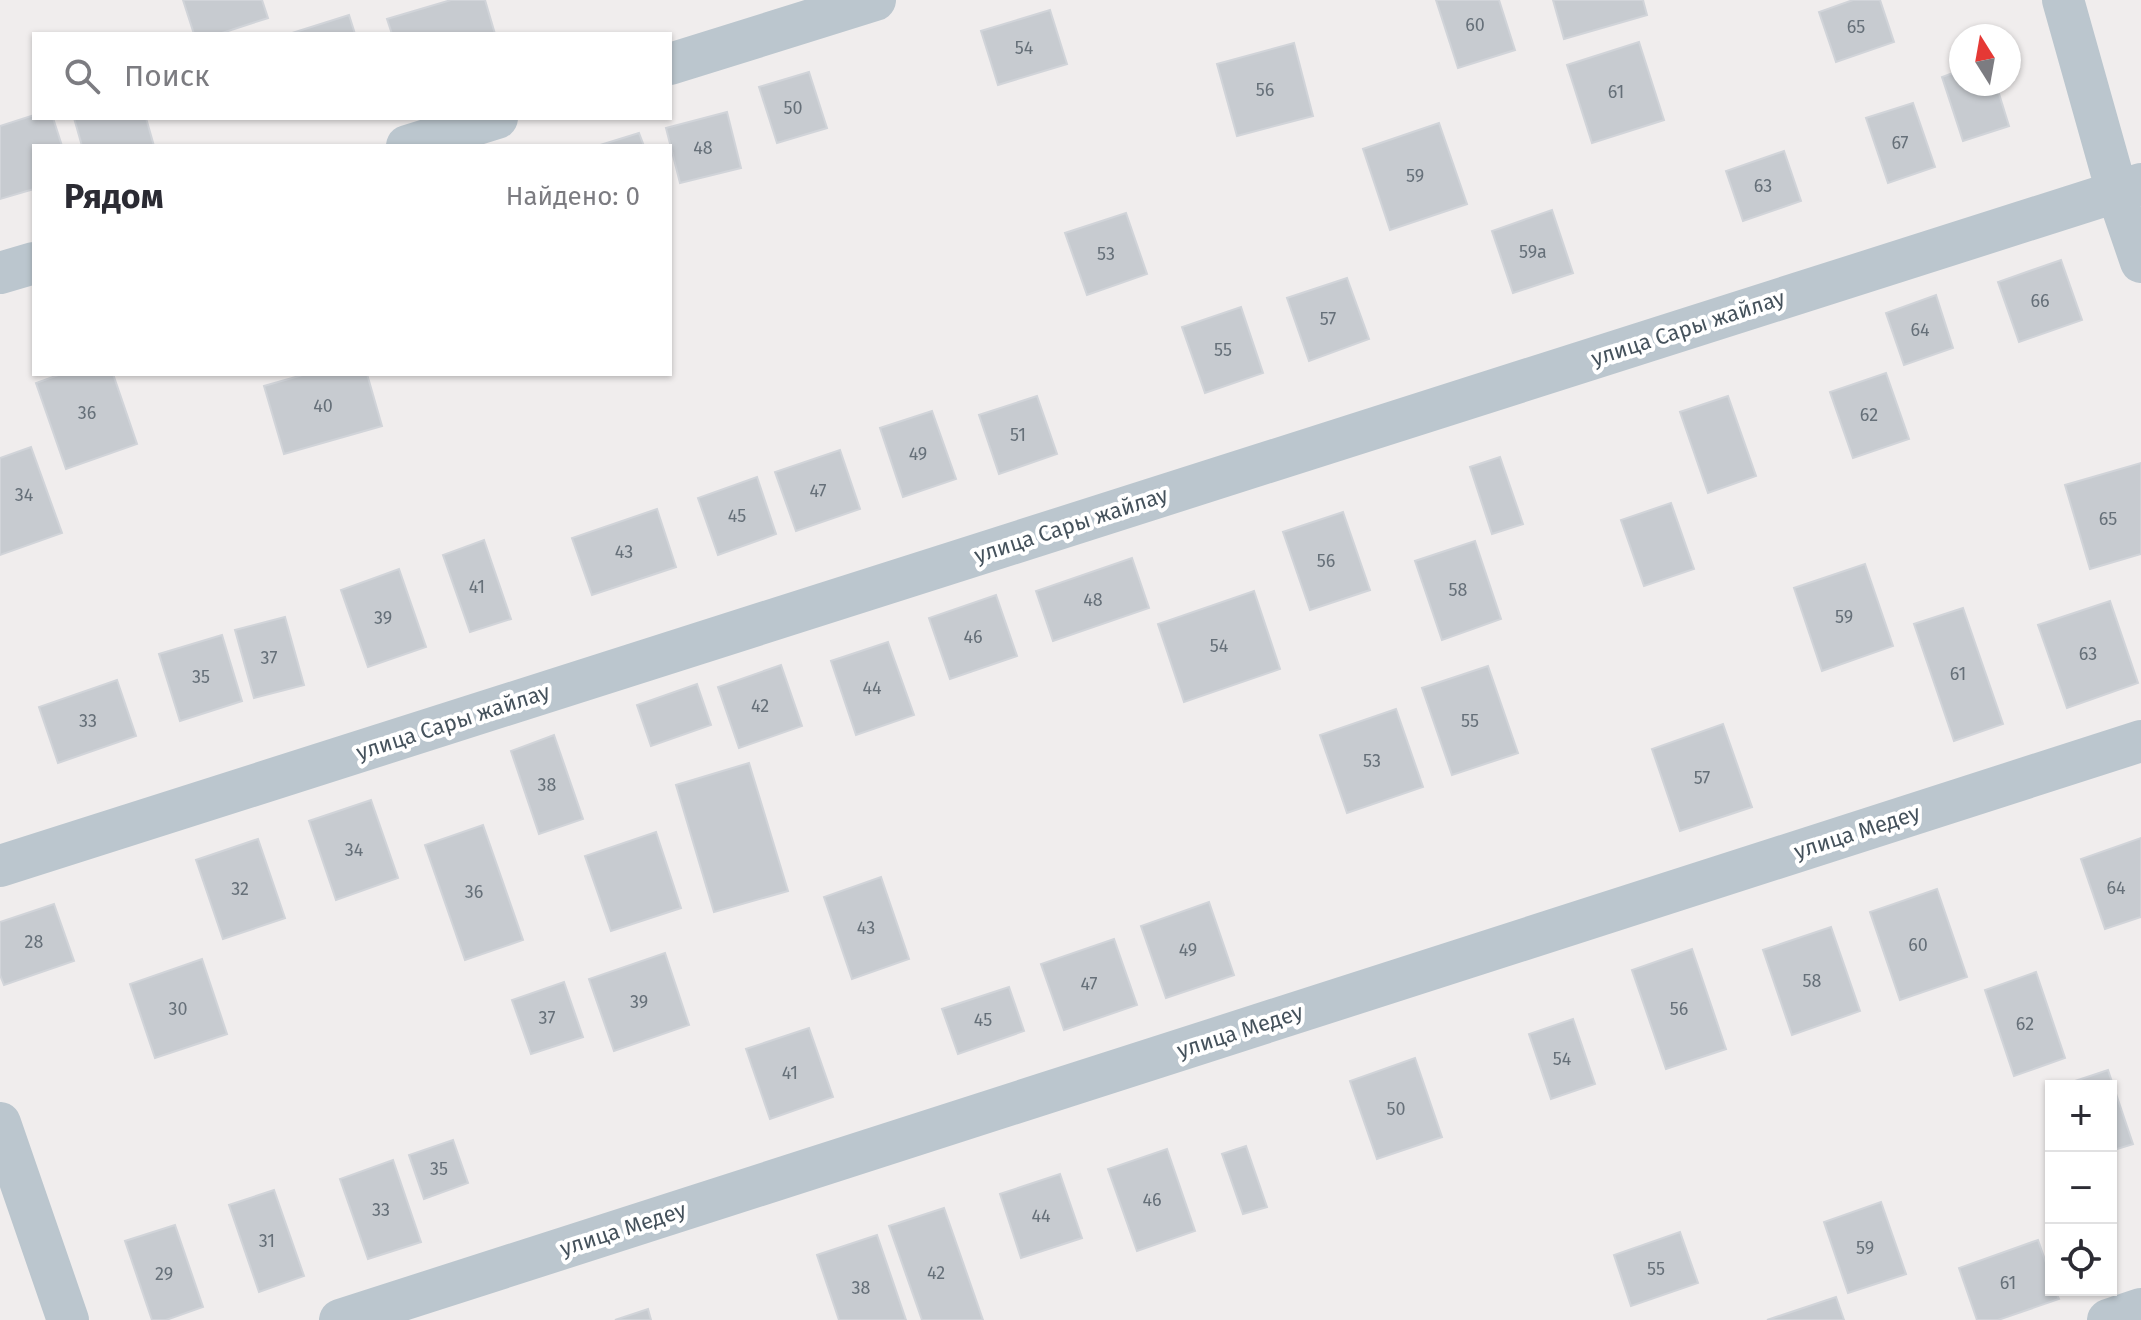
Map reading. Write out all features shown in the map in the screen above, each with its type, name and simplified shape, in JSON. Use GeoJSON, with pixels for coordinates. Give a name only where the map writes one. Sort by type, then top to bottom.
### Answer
{"type":"FeatureCollection","features":[{"type":"Feature","properties":{"kind":"street"},"geometry":{"type":"LineString","coordinates":[[672,63],[875,0]]}},
{"type":"Feature","properties":{"kind":"street"},"geometry":{"type":"LineString","coordinates":[[2063,0],[2129,188],[2141,262]]}},
{"type":"Feature","properties":{"kind":"street"},"geometry":{"type":"LineString","coordinates":[[413,144],[491,120]]}},
{"type":"Feature","properties":{"kind":"street","name":"улица Сары жайлау"},"geometry":{"type":"LineString","coordinates":[[0,866],[2129,188]]}},
{"type":"Feature","properties":{"kind":"street"},"geometry":{"type":"LineString","coordinates":[[0,273],[32,264]]}},
{"type":"Feature","properties":{"kind":"street","name":"улица Медеу"},"geometry":{"type":"LineString","coordinates":[[340,1320],[2141,741]]}},
{"type":"Feature","properties":{"kind":"street"},"geometry":{"type":"LineString","coordinates":[[0,1123],[68,1320]]}},
{"type":"Feature","properties":{"kind":"street"},"geometry":{"type":"LineString","coordinates":[[2108,1320],[2141,1309]]}},
{"type":"Feature","properties":{"kind":"building"},"geometry":{"type":"Polygon","coordinates":[[[183,0],[262,0],[268,18],[225,32],[193,32],[183,0]]]}},
{"type":"Feature","properties":{"kind":"building"},"geometry":{"type":"Polygon","coordinates":[[[451,0],[485,0],[494,32],[391,32],[387,19],[451,0]]]}},
{"type":"Feature","properties":{"kind":"building"},"geometry":{"type":"Polygon","coordinates":[[[1436,0],[1499,0],[1515,50],[1458,68],[1436,0]]]}},
{"type":"Feature","properties":{"kind":"building"},"geometry":{"type":"Polygon","coordinates":[[[1553,0],[1643,0],[1647,15],[1564,39],[1553,0]]]}},
{"type":"Feature","properties":{"kind":"building"},"geometry":{"type":"Polygon","coordinates":[[[1853,0],[1880,0],[1894,42],[1836,62],[1819,12],[1853,0]]]}},
{"type":"Feature","properties":{"kind":"building"},"geometry":{"type":"Polygon","coordinates":[[[1050,10],[1067,64],[998,85],[981,31],[1050,10]]]}},
{"type":"Feature","properties":{"kind":"building"},"geometry":{"type":"Polygon","coordinates":[[[349,15],[354,32],[295,32],[349,15]]]}},
{"type":"Feature","properties":{"kind":"building"},"geometry":{"type":"Polygon","coordinates":[[[1639,42],[1664,120],[1592,143],[1567,65],[1639,42]]]}},
{"type":"Feature","properties":{"kind":"building"},"geometry":{"type":"Polygon","coordinates":[[[1294,43],[1313,116],[1237,136],[1217,64],[1294,43]]]}},
{"type":"Feature","properties":{"kind":"building"},"geometry":{"type":"Polygon","coordinates":[[[809,72],[827,128],[777,143],[759,87],[809,72]]]}},
{"type":"Feature","properties":{"kind":"building"},"geometry":{"type":"Polygon","coordinates":[[[1949,74],[1949,96],[2000,96],[2009,126],[1963,141],[1942,77],[1949,74]]]}},
{"type":"Feature","properties":{"kind":"building"},"geometry":{"type":"Polygon","coordinates":[[[1913,103],[1935,167],[1888,183],[1866,118],[1913,103]]]}},
{"type":"Feature","properties":{"kind":"building"},"geometry":{"type":"Polygon","coordinates":[[[727,112],[741,168],[680,183],[666,128],[727,112]]]}},
{"type":"Feature","properties":{"kind":"building"},"geometry":{"type":"Polygon","coordinates":[[[32,116],[32,120],[54,120],[61,144],[32,144],[32,190],[0,199],[0,126],[32,116]]]}},
{"type":"Feature","properties":{"kind":"building"},"geometry":{"type":"Polygon","coordinates":[[[75,120],[147,120],[153,144],[81,144],[75,120]]]}},
{"type":"Feature","properties":{"kind":"building"},"geometry":{"type":"Polygon","coordinates":[[[1439,123],[1467,204],[1390,230],[1363,149],[1439,123]]]}},
{"type":"Feature","properties":{"kind":"building"},"geometry":{"type":"Polygon","coordinates":[[[639,133],[643,144],[603,144],[639,133]]]}},
{"type":"Feature","properties":{"kind":"building"},"geometry":{"type":"Polygon","coordinates":[[[1784,151],[1801,201],[1743,221],[1726,171],[1784,151]]]}},
{"type":"Feature","properties":{"kind":"building"},"geometry":{"type":"Polygon","coordinates":[[[1552,210],[1573,273],[1513,293],[1492,231],[1552,210]]]}},
{"type":"Feature","properties":{"kind":"building"},"geometry":{"type":"Polygon","coordinates":[[[1126,213],[1147,274],[1087,295],[1065,233],[1126,213]]]}},
{"type":"Feature","properties":{"kind":"building"},"geometry":{"type":"Polygon","coordinates":[[[2061,260],[2082,320],[2019,342],[1998,282],[2061,260]]]}},
{"type":"Feature","properties":{"kind":"building"},"geometry":{"type":"Polygon","coordinates":[[[1347,278],[1369,339],[1309,361],[1287,298],[1347,278]]]}},
{"type":"Feature","properties":{"kind":"building"},"geometry":{"type":"Polygon","coordinates":[[[1936,295],[1953,348],[1904,365],[1886,313],[1936,295]]]}},
{"type":"Feature","properties":{"kind":"building"},"geometry":{"type":"Polygon","coordinates":[[[1241,307],[1263,373],[1205,393],[1182,327],[1241,307]]]}},
{"type":"Feature","properties":{"kind":"building"},"geometry":{"type":"Polygon","coordinates":[[[1886,373],[1909,439],[1853,458],[1830,392],[1886,373]]]}},
{"type":"Feature","properties":{"kind":"building"},"geometry":{"type":"Polygon","coordinates":[[[55,376],[114,376],[137,444],[66,469],[36,383],[55,376]]]}},
{"type":"Feature","properties":{"kind":"building"},"geometry":{"type":"Polygon","coordinates":[[[299,376],[368,376],[382,426],[284,454],[264,386],[299,376]]]}},
{"type":"Feature","properties":{"kind":"building"},"geometry":{"type":"Polygon","coordinates":[[[1037,396],[1057,454],[999,474],[979,415],[1037,396]]]}},
{"type":"Feature","properties":{"kind":"building"},"geometry":{"type":"Polygon","coordinates":[[[1728,396],[1756,476],[1708,493],[1680,412],[1728,396]]]}},
{"type":"Feature","properties":{"kind":"building"},"geometry":{"type":"Polygon","coordinates":[[[932,411],[956,479],[903,497],[880,428],[932,411]]]}},
{"type":"Feature","properties":{"kind":"building"},"geometry":{"type":"Polygon","coordinates":[[[31,447],[62,533],[0,555],[0,458],[31,447]]]}},
{"type":"Feature","properties":{"kind":"building"},"geometry":{"type":"Polygon","coordinates":[[[840,450],[860,509],[796,531],[775,472],[840,450]]]}},
{"type":"Feature","properties":{"kind":"building"},"geometry":{"type":"Polygon","coordinates":[[[1500,457],[1523,524],[1492,534],[1470,467],[1500,457]]]}},
{"type":"Feature","properties":{"kind":"building"},"geometry":{"type":"Polygon","coordinates":[[[2141,463],[2141,554],[2090,569],[2065,485],[2141,463]]]}},
{"type":"Feature","properties":{"kind":"building"},"geometry":{"type":"Polygon","coordinates":[[[757,477],[776,534],[718,555],[698,498],[757,477]]]}},
{"type":"Feature","properties":{"kind":"building"},"geometry":{"type":"Polygon","coordinates":[[[1671,503],[1694,569],[1644,586],[1621,520],[1671,503]]]}},
{"type":"Feature","properties":{"kind":"building"},"geometry":{"type":"Polygon","coordinates":[[[657,509],[676,567],[592,595],[572,538],[657,509]]]}},
{"type":"Feature","properties":{"kind":"building"},"geometry":{"type":"Polygon","coordinates":[[[1343,512],[1370,590],[1310,610],[1283,532],[1343,512]]]}},
{"type":"Feature","properties":{"kind":"building"},"geometry":{"type":"Polygon","coordinates":[[[484,540],[511,619],[470,632],[443,555],[484,540]]]}},
{"type":"Feature","properties":{"kind":"building"},"geometry":{"type":"Polygon","coordinates":[[[1475,541],[1501,619],[1442,640],[1415,561],[1475,541]]]}},
{"type":"Feature","properties":{"kind":"building"},"geometry":{"type":"Polygon","coordinates":[[[1132,558],[1149,608],[1053,641],[1036,591],[1132,558]]]}},
{"type":"Feature","properties":{"kind":"building"},"geometry":{"type":"Polygon","coordinates":[[[1865,564],[1893,646],[1822,671],[1794,588],[1865,564]]]}},
{"type":"Feature","properties":{"kind":"building"},"geometry":{"type":"Polygon","coordinates":[[[399,569],[426,647],[368,667],[341,590],[399,569]]]}},
{"type":"Feature","properties":{"kind":"building"},"geometry":{"type":"Polygon","coordinates":[[[1254,591],[1280,669],[1184,702],[1158,624],[1254,591]]]}},
{"type":"Feature","properties":{"kind":"building"},"geometry":{"type":"Polygon","coordinates":[[[996,595],[1017,656],[950,679],[929,618],[996,595]]]}},
{"type":"Feature","properties":{"kind":"building"},"geometry":{"type":"Polygon","coordinates":[[[2110,601],[2138,683],[2067,708],[2038,625],[2110,601]]]}},
{"type":"Feature","properties":{"kind":"building"},"geometry":{"type":"Polygon","coordinates":[[[1963,608],[2003,724],[1954,741],[1914,624],[1963,608]]]}},
{"type":"Feature","properties":{"kind":"building"},"geometry":{"type":"Polygon","coordinates":[[[285,617],[304,685],[254,698],[235,630],[285,617]]]}},
{"type":"Feature","properties":{"kind":"building"},"geometry":{"type":"Polygon","coordinates":[[[222,635],[242,701],[180,721],[159,654],[222,635]]]}},
{"type":"Feature","properties":{"kind":"building"},"geometry":{"type":"Polygon","coordinates":[[[888,642],[914,715],[856,735],[831,661],[888,642]]]}},
{"type":"Feature","properties":{"kind":"building"},"geometry":{"type":"Polygon","coordinates":[[[781,665],[802,726],[739,748],[718,687],[781,665]]]}},
{"type":"Feature","properties":{"kind":"building"},"geometry":{"type":"Polygon","coordinates":[[[1488,666],[1518,753],[1452,775],[1422,688],[1488,666]]]}},
{"type":"Feature","properties":{"kind":"building"},"geometry":{"type":"Polygon","coordinates":[[[117,680],[136,736],[58,763],[39,707],[117,680]]]}},
{"type":"Feature","properties":{"kind":"building"},"geometry":{"type":"Polygon","coordinates":[[[697,684],[711,725],[651,746],[637,705],[697,684]]]}},
{"type":"Feature","properties":{"kind":"building"},"geometry":{"type":"Polygon","coordinates":[[[1396,709],[1423,787],[1347,813],[1320,735],[1396,709]]]}},
{"type":"Feature","properties":{"kind":"building"},"geometry":{"type":"Polygon","coordinates":[[[1723,724],[1752,807],[1680,831],[1652,749],[1723,724]]]}},
{"type":"Feature","properties":{"kind":"building"},"geometry":{"type":"Polygon","coordinates":[[[554,735],[583,819],[539,834],[511,751],[554,735]]]}},
{"type":"Feature","properties":{"kind":"building"},"geometry":{"type":"Polygon","coordinates":[[[749,763],[788,891],[714,912],[676,785],[749,763]]]}},
{"type":"Feature","properties":{"kind":"building"},"geometry":{"type":"Polygon","coordinates":[[[371,800],[398,878],[336,900],[309,821],[371,800]]]}},
{"type":"Feature","properties":{"kind":"building"},"geometry":{"type":"Polygon","coordinates":[[[483,825],[523,940],[465,960],[425,845],[483,825]]]}},
{"type":"Feature","properties":{"kind":"building"},"geometry":{"type":"Polygon","coordinates":[[[656,832],[681,908],[611,931],[585,856],[656,832]]]}},
{"type":"Feature","properties":{"kind":"building"},"geometry":{"type":"Polygon","coordinates":[[[2141,838],[2141,917],[2105,929],[2081,859],[2141,838]]]}},
{"type":"Feature","properties":{"kind":"building"},"geometry":{"type":"Polygon","coordinates":[[[258,839],[285,918],[223,939],[196,860],[258,839]]]}},
{"type":"Feature","properties":{"kind":"building"},"geometry":{"type":"Polygon","coordinates":[[[881,877],[909,959],[852,979],[824,897],[881,877]]]}},
{"type":"Feature","properties":{"kind":"building"},"geometry":{"type":"Polygon","coordinates":[[[1937,889],[1967,977],[1900,1000],[1870,912],[1937,889]]]}},
{"type":"Feature","properties":{"kind":"building"},"geometry":{"type":"Polygon","coordinates":[[[1209,902],[1234,975],[1166,998],[1141,926],[1209,902]]]}},
{"type":"Feature","properties":{"kind":"building"},"geometry":{"type":"Polygon","coordinates":[[[54,904],[74,961],[4,985],[0,975],[0,922],[54,904]]]}},
{"type":"Feature","properties":{"kind":"building"},"geometry":{"type":"Polygon","coordinates":[[[1831,927],[1860,1011],[1792,1035],[1763,950],[1831,927]]]}},
{"type":"Feature","properties":{"kind":"building"},"geometry":{"type":"Polygon","coordinates":[[[1114,939],[1137,1005],[1064,1030],[1041,964],[1114,939]]]}},
{"type":"Feature","properties":{"kind":"building"},"geometry":{"type":"Polygon","coordinates":[[[1692,949],[1726,1049],[1666,1069],[1632,970],[1692,949]]]}},
{"type":"Feature","properties":{"kind":"building"},"geometry":{"type":"Polygon","coordinates":[[[665,953],[689,1025],[614,1051],[589,979],[665,953]]]}},
{"type":"Feature","properties":{"kind":"building"},"geometry":{"type":"Polygon","coordinates":[[[202,959],[227,1034],[155,1058],[130,984],[202,959]]]}},
{"type":"Feature","properties":{"kind":"building"},"geometry":{"type":"Polygon","coordinates":[[[2036,972],[2065,1058],[2014,1076],[1985,990],[2036,972]]]}},
{"type":"Feature","properties":{"kind":"building"},"geometry":{"type":"Polygon","coordinates":[[[564,982],[583,1037],[531,1054],[512,1000],[564,982]]]}},
{"type":"Feature","properties":{"kind":"building"},"geometry":{"type":"Polygon","coordinates":[[[1009,987],[1024,1031],[958,1054],[942,1009],[1009,987]]]}},
{"type":"Feature","properties":{"kind":"building"},"geometry":{"type":"Polygon","coordinates":[[[1573,1019],[1595,1084],[1551,1099],[1529,1034],[1573,1019]]]}},
{"type":"Feature","properties":{"kind":"building"},"geometry":{"type":"Polygon","coordinates":[[[809,1028],[833,1097],[770,1119],[746,1049],[809,1028]]]}},
{"type":"Feature","properties":{"kind":"building"},"geometry":{"type":"Polygon","coordinates":[[[1415,1058],[1442,1137],[1377,1159],[1350,1081],[1415,1058]]]}},
{"type":"Feature","properties":{"kind":"building"},"geometry":{"type":"Polygon","coordinates":[[[2108,1070],[2111,1080],[2078,1080],[2108,1070]]]}},
{"type":"Feature","properties":{"kind":"building"},"geometry":{"type":"Polygon","coordinates":[[[2117,1097],[2133,1144],[2117,1149],[2117,1097]]]}},
{"type":"Feature","properties":{"kind":"building"},"geometry":{"type":"Polygon","coordinates":[[[453,1140],[468,1183],[424,1199],[409,1155],[453,1140]]]}},
{"type":"Feature","properties":{"kind":"building"},"geometry":{"type":"Polygon","coordinates":[[[1246,1146],[1267,1207],[1243,1214],[1222,1154],[1246,1146]]]}},
{"type":"Feature","properties":{"kind":"building"},"geometry":{"type":"Polygon","coordinates":[[[1167,1149],[1195,1231],[1137,1251],[1108,1169],[1167,1149]]]}},
{"type":"Feature","properties":{"kind":"building"},"geometry":{"type":"Polygon","coordinates":[[[393,1160],[421,1242],[368,1259],[340,1179],[393,1160]]]}},
{"type":"Feature","properties":{"kind":"building"},"geometry":{"type":"Polygon","coordinates":[[[1060,1174],[1082,1238],[1021,1258],[1000,1194],[1060,1174]]]}},
{"type":"Feature","properties":{"kind":"building"},"geometry":{"type":"Polygon","coordinates":[[[274,1190],[304,1276],[259,1292],[229,1205],[274,1190]]]}},
{"type":"Feature","properties":{"kind":"building"},"geometry":{"type":"Polygon","coordinates":[[[1881,1202],[1906,1274],[1848,1293],[1824,1222],[1881,1202]]]}},
{"type":"Feature","properties":{"kind":"building"},"geometry":{"type":"Polygon","coordinates":[[[944,1208],[983,1320],[922,1320],[889,1226],[944,1208]]]}},
{"type":"Feature","properties":{"kind":"building"},"geometry":{"type":"Polygon","coordinates":[[[175,1225],[203,1307],[166,1320],[152,1320],[125,1241],[175,1225]]]}},
{"type":"Feature","properties":{"kind":"building"},"geometry":{"type":"Polygon","coordinates":[[[1680,1232],[1698,1283],[1631,1306],[1614,1255],[1680,1232]]]}},
{"type":"Feature","properties":{"kind":"building"},"geometry":{"type":"Polygon","coordinates":[[[877,1235],[906,1320],[839,1320],[817,1255],[877,1235]]]}},
{"type":"Feature","properties":{"kind":"building"},"geometry":{"type":"Polygon","coordinates":[[[2038,1240],[2045,1260],[2045,1296],[2058,1296],[2059,1299],[1998,1320],[1977,1320],[1959,1268],[2038,1240]]]}},
{"type":"Feature","properties":{"kind":"building"},"geometry":{"type":"Polygon","coordinates":[[[1836,1297],[1844,1320],[1767,1320],[1836,1297]]]}},
{"type":"Feature","properties":{"kind":"building"},"geometry":{"type":"Polygon","coordinates":[[[648,1309],[651,1320],[615,1320],[648,1309]]]}}]}
